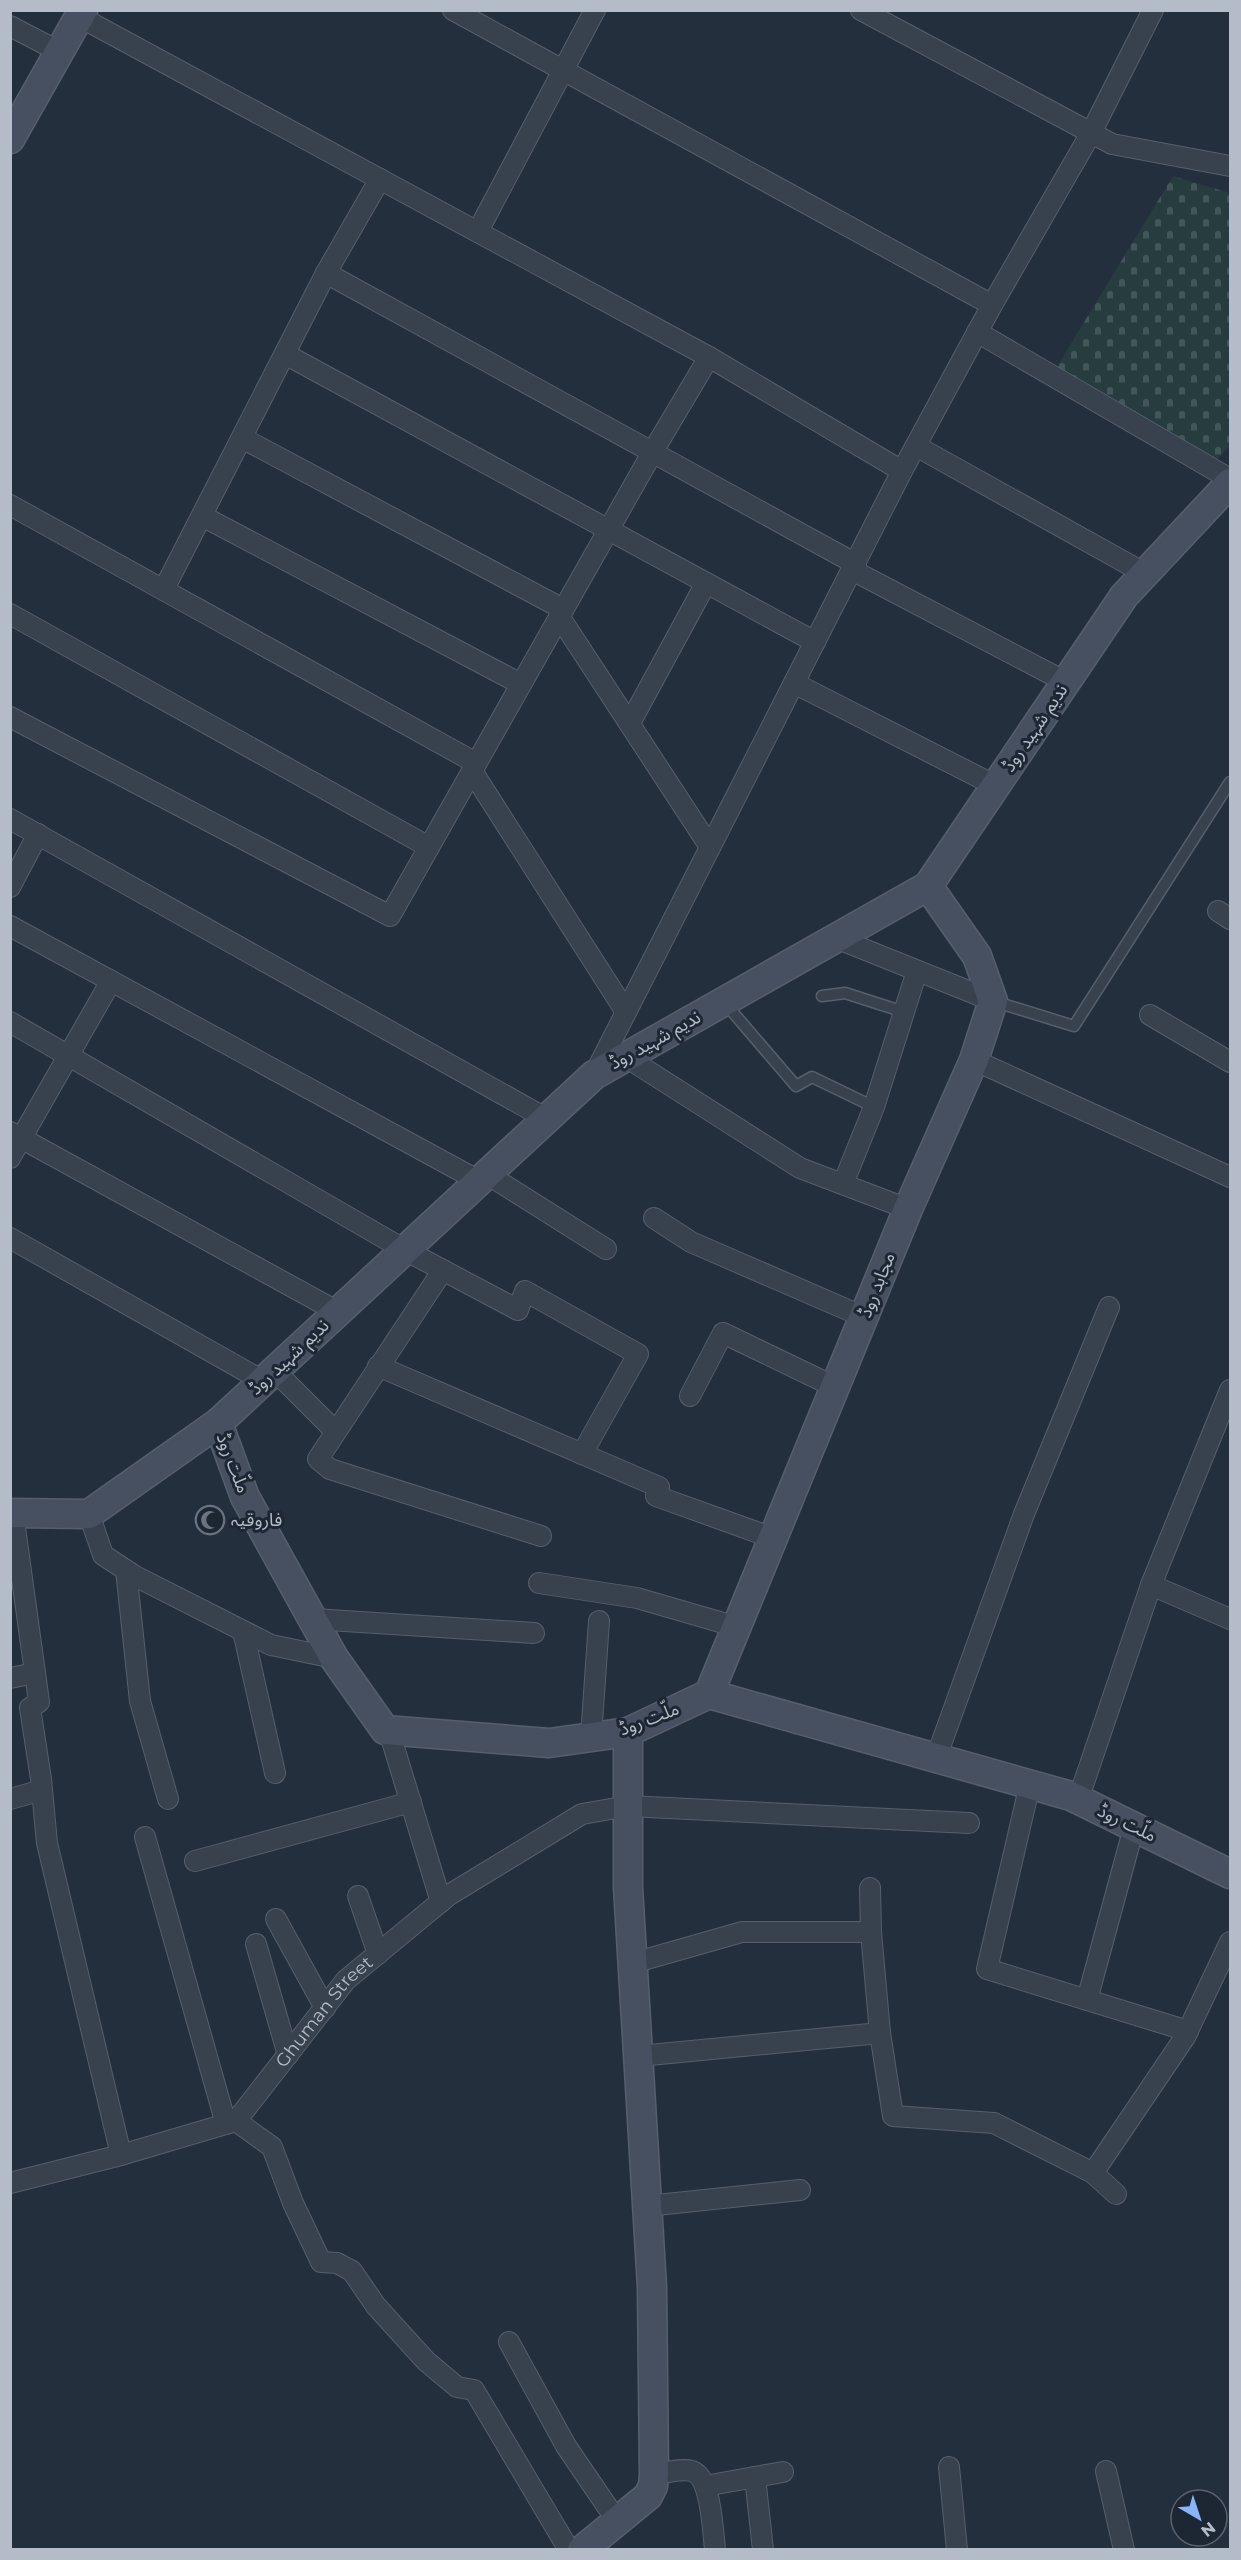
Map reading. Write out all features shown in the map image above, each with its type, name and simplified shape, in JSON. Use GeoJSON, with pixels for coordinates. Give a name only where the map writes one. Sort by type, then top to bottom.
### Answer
{"type":"FeatureCollection","features":[{"type":"Feature","properties":{"kind":"street"},"geometry":{"type":"LineString","coordinates":[[453,10],[992,305]]}},
{"type":"Feature","properties":{"kind":"street"},"geometry":{"type":"LineString","coordinates":[[478,231],[594,10]]}},
{"type":"Feature","properties":{"kind":"street"},"geometry":{"type":"LineString","coordinates":[[861,10],[1112,144],[1230,166]]}},
{"type":"Feature","properties":{"kind":"street"},"geometry":{"type":"LineString","coordinates":[[594,1075],[902,471],[992,305],[1091,133],[1153,10]]}},
{"type":"Feature","properties":{"kind":"street"},"geometry":{"type":"LineString","coordinates":[[10,139],[82,14],[709,357],[902,471]]}},
{"type":"Feature","properties":{"kind":"street"},"geometry":{"type":"LineString","coordinates":[[10,26],[60,52]]}},
{"type":"Feature","properties":{"kind":"street"},"geometry":{"type":"LineString","coordinates":[[164,589],[326,273],[380,179]]}},
{"type":"Feature","properties":{"kind":"street"},"geometry":{"type":"LineString","coordinates":[[326,273],[854,567],[1066,682]]}},
{"type":"Feature","properties":{"kind":"street"},"geometry":{"type":"LineString","coordinates":[[977,332],[1230,478]]}},
{"type":"Feature","properties":{"kind":"street"},"geometry":{"type":"LineString","coordinates":[[285,354],[815,642]]}},
{"type":"Feature","properties":{"kind":"street"},"geometry":{"type":"LineString","coordinates":[[10,717],[390,916],[561,612],[709,357]]}},
{"type":"Feature","properties":{"kind":"street"},"geometry":{"type":"LineString","coordinates":[[242,438],[561,612],[710,847]]}},
{"type":"Feature","properties":{"kind":"street"},"geometry":{"type":"LineString","coordinates":[[916,446],[1146,574]]}},
{"type":"Feature","properties":{"kind":"street","name":"ندیم شہید روڈ"},"geometry":{"type":"LineString","coordinates":[[89,1514],[218,1423],[594,1075],[928,886],[1124,596],[1230,483]]}},
{"type":"Feature","properties":{"kind":"street"},"geometry":{"type":"LineString","coordinates":[[10,505],[164,589],[474,767],[626,1012]]}},
{"type":"Feature","properties":{"kind":"street"},"geometry":{"type":"LineString","coordinates":[[202,516],[521,684]]}},
{"type":"Feature","properties":{"kind":"street"},"geometry":{"type":"LineString","coordinates":[[630,723],[706,583]]}},
{"type":"Feature","properties":{"kind":"street"},"geometry":{"type":"LineString","coordinates":[[10,614],[429,847]]}},
{"type":"Feature","properties":{"kind":"street"},"geometry":{"type":"LineString","coordinates":[[794,683],[996,786]]}},
{"type":"Feature","properties":{"kind":"street"},"geometry":{"type":"LineString","coordinates":[[10,819],[547,1119]]}},
{"type":"Feature","properties":{"kind":"street"},"geometry":{"type":"LineString","coordinates":[[10,887],[38,834]]}},
{"type":"Feature","properties":{"kind":"street"},"geometry":{"type":"LineString","coordinates":[[928,886],[977,956],[993,1001]]}},
{"type":"Feature","properties":{"kind":"street"},"geometry":{"type":"LineString","coordinates":[[10,926],[483,1177],[606,1250]]}},
{"type":"Feature","properties":{"kind":"street"},"geometry":{"type":"LineString","coordinates":[[836,938],[993,1001]]}},
{"type":"Feature","properties":{"kind":"street"},"geometry":{"type":"LineString","coordinates":[[843,1184],[874,1107],[917,971]]}},
{"type":"Feature","properties":{"kind":"street"},"geometry":{"type":"LineString","coordinates":[[10,1158],[16,1135],[69,1056],[111,981]]}},
{"type":"Feature","properties":{"kind":"street","name":"مجاہد روڈ"},"geometry":{"type":"LineString","coordinates":[[709,1694],[908,1209],[974,1059],[993,1001]]}},
{"type":"Feature","properties":{"kind":"street"},"geometry":{"type":"LineString","coordinates":[[1150,1015],[1230,1062]]}},
{"type":"Feature","properties":{"kind":"street"},"geometry":{"type":"LineString","coordinates":[[10,1022],[405,1250],[518,1310],[525,1291],[638,1353],[582,1454]]}},
{"type":"Feature","properties":{"kind":"street"},"geometry":{"type":"LineString","coordinates":[[626,1057],[800,1168],[908,1209]]}},
{"type":"Feature","properties":{"kind":"street"},"geometry":{"type":"LineString","coordinates":[[974,1059],[1230,1177]]}},
{"type":"Feature","properties":{"kind":"street"},"geometry":{"type":"LineString","coordinates":[[16,1135],[338,1312]]}},
{"type":"Feature","properties":{"kind":"street"},"geometry":{"type":"LineString","coordinates":[[654,1218],[691,1242],[864,1317]]}},
{"type":"Feature","properties":{"kind":"street"},"geometry":{"type":"LineString","coordinates":[[10,1238],[269,1376],[335,1431]]}},
{"type":"Feature","properties":{"kind":"street"},"geometry":{"type":"LineString","coordinates":[[443,1270],[318,1459],[330,1469],[541,1536]]}},
{"type":"Feature","properties":{"kind":"street"},"geometry":{"type":"LineString","coordinates":[[936,1758],[1024,1514],[1109,1307]]}},
{"type":"Feature","properties":{"kind":"street"},"geometry":{"type":"LineString","coordinates":[[690,1396],[723,1334],[835,1387]]}},
{"type":"Feature","properties":{"kind":"street"},"geometry":{"type":"LineString","coordinates":[[378,1366],[659,1487],[656,1496],[773,1538]]}},
{"type":"Feature","properties":{"kind":"street"},"geometry":{"type":"LineString","coordinates":[[1078,1800],[1151,1585],[1230,1391]]}},
{"type":"Feature","properties":{"kind":"street","name":"ملّت روڈ"},"geometry":{"type":"LineString","coordinates":[[218,1423],[245,1497],[334,1658],[385,1730],[549,1743],[628,1732],[709,1694],[1030,1784],[1078,1800],[1230,1874]]}},
{"type":"Feature","properties":{"kind":"street"},"geometry":{"type":"LineString","coordinates":[[122,2155],[47,1843],[30,1708],[39,1702],[12,1513],[89,1514],[103,1555],[126,1570],[271,1645],[334,1658]]}},
{"type":"Feature","properties":{"kind":"street"},"geometry":{"type":"LineString","coordinates":[[126,1570],[140,1701],[168,1799]]}},
{"type":"Feature","properties":{"kind":"street"},"geometry":{"type":"LineString","coordinates":[[539,1583],[637,1598],[737,1627]]}},
{"type":"Feature","properties":{"kind":"street"},"geometry":{"type":"LineString","coordinates":[[1151,1585],[1230,1619]]}},
{"type":"Feature","properties":{"kind":"street"},"geometry":{"type":"LineString","coordinates":[[313,1619],[534,1633]]}},
{"type":"Feature","properties":{"kind":"street"},"geometry":{"type":"LineString","coordinates":[[591,1737],[599,1621]]}},
{"type":"Feature","properties":{"kind":"street"},"geometry":{"type":"LineString","coordinates":[[243,1631],[275,1773]]}},
{"type":"Feature","properties":{"kind":"street"},"geometry":{"type":"LineString","coordinates":[[10,1678],[35,1673]]}},
{"type":"Feature","properties":{"kind":"street"},"geometry":{"type":"LineString","coordinates":[[389,1731],[441,1902]]}},
{"type":"Feature","properties":{"kind":"street"},"geometry":{"type":"LineString","coordinates":[[582,2550],[648,2496],[653,2486],[654,2474],[652,2287],[628,1887],[628,1732]]}},
{"type":"Feature","properties":{"kind":"street"},"geometry":{"type":"LineString","coordinates":[[1030,1784],[987,1969],[1188,2031]]}},
{"type":"Feature","properties":{"kind":"street"},"geometry":{"type":"LineString","coordinates":[[10,1799],[42,1790]]}},
{"type":"Feature","properties":{"kind":"street"},"geometry":{"type":"LineString","coordinates":[[195,1861],[411,1802]]}},
{"type":"Feature","properties":{"kind":"street","name":"Ghuman Street"},"geometry":{"type":"LineString","coordinates":[[231,2122],[288,2055],[346,1980],[441,1902],[582,1814],[628,1806],[969,1823]]}},
{"type":"Feature","properties":{"kind":"street"},"geometry":{"type":"LineString","coordinates":[[1087,2000],[1134,1827]]}},
{"type":"Feature","properties":{"kind":"street"},"geometry":{"type":"LineString","coordinates":[[145,1837],[231,2122],[272,2147],[293,2203],[321,2262],[337,2263],[352,2271],[376,2306],[426,2361],[457,2387],[474,2390],[569,2550]]}},
{"type":"Feature","properties":{"kind":"street"},"geometry":{"type":"LineString","coordinates":[[870,1888],[871,1932],[880,2033],[893,2116],[994,2123],[1093,2173],[1116,2194]]}},
{"type":"Feature","properties":{"kind":"street"},"geometry":{"type":"LineString","coordinates":[[358,1896],[378,1954]]}},
{"type":"Feature","properties":{"kind":"street"},"geometry":{"type":"LineString","coordinates":[[276,1919],[325,2007]]}},
{"type":"Feature","properties":{"kind":"street"},"geometry":{"type":"LineString","coordinates":[[633,1963],[742,1932],[871,1932]]}},
{"type":"Feature","properties":{"kind":"street"},"geometry":{"type":"LineString","coordinates":[[1093,2173],[1188,2031],[1230,1942]]}},
{"type":"Feature","properties":{"kind":"street"},"geometry":{"type":"LineString","coordinates":[[256,1944],[288,2055]]}},
{"type":"Feature","properties":{"kind":"street"},"geometry":{"type":"LineString","coordinates":[[639,2056],[880,2033]]}},
{"type":"Feature","properties":{"kind":"street"},"geometry":{"type":"LineString","coordinates":[[10,2183],[122,2155],[231,2122]]}},
{"type":"Feature","properties":{"kind":"street"},"geometry":{"type":"LineString","coordinates":[[647,2205],[800,2190]]}},
{"type":"Feature","properties":{"kind":"street"},"geometry":{"type":"LineString","coordinates":[[509,2342],[566,2446],[617,2521]]}},
{"type":"Feature","properties":{"kind":"street"},"geometry":{"type":"LineString","coordinates":[[949,2467],[957,2550]]}},
{"type":"Feature","properties":{"kind":"street"},"geometry":{"type":"LineString","coordinates":[[654,2474],[689,2470],[701,2477],[705,2486],[715,2550]]}},
{"type":"Feature","properties":{"kind":"street"},"geometry":{"type":"LineString","coordinates":[[1106,2470],[1124,2550]]}},
{"type":"Feature","properties":{"kind":"street"},"geometry":{"type":"LineString","coordinates":[[705,2486],[783,2472]]}},
{"type":"Feature","properties":{"kind":"street"},"geometry":{"type":"LineString","coordinates":[[755,2477],[763,2550]]}},
{"type":"Feature","properties":{"kind":"lane"},"geometry":{"type":"LineString","coordinates":[[993,1001],[1074,1026],[1230,782]]}},
{"type":"Feature","properties":{"kind":"lane"},"geometry":{"type":"LineString","coordinates":[[822,996],[845,993],[904,1012]]}},
{"type":"Feature","properties":{"kind":"lane"},"geometry":{"type":"LineString","coordinates":[[724,1001],[796,1086],[812,1077],[874,1107]]}},
{"type":"Feature","properties":{"kind":"green space"},"geometry":{"type":"Polygon","coordinates":[[[1173,176],[1230,193],[1230,446],[1208,469],[1055,370],[1173,176]]]}},
{"type":"Feature","properties":{"kind":"place","name":"فاروقیہ"},"geometry":{"type":"Point","coordinates":[210,1520]}}]}
